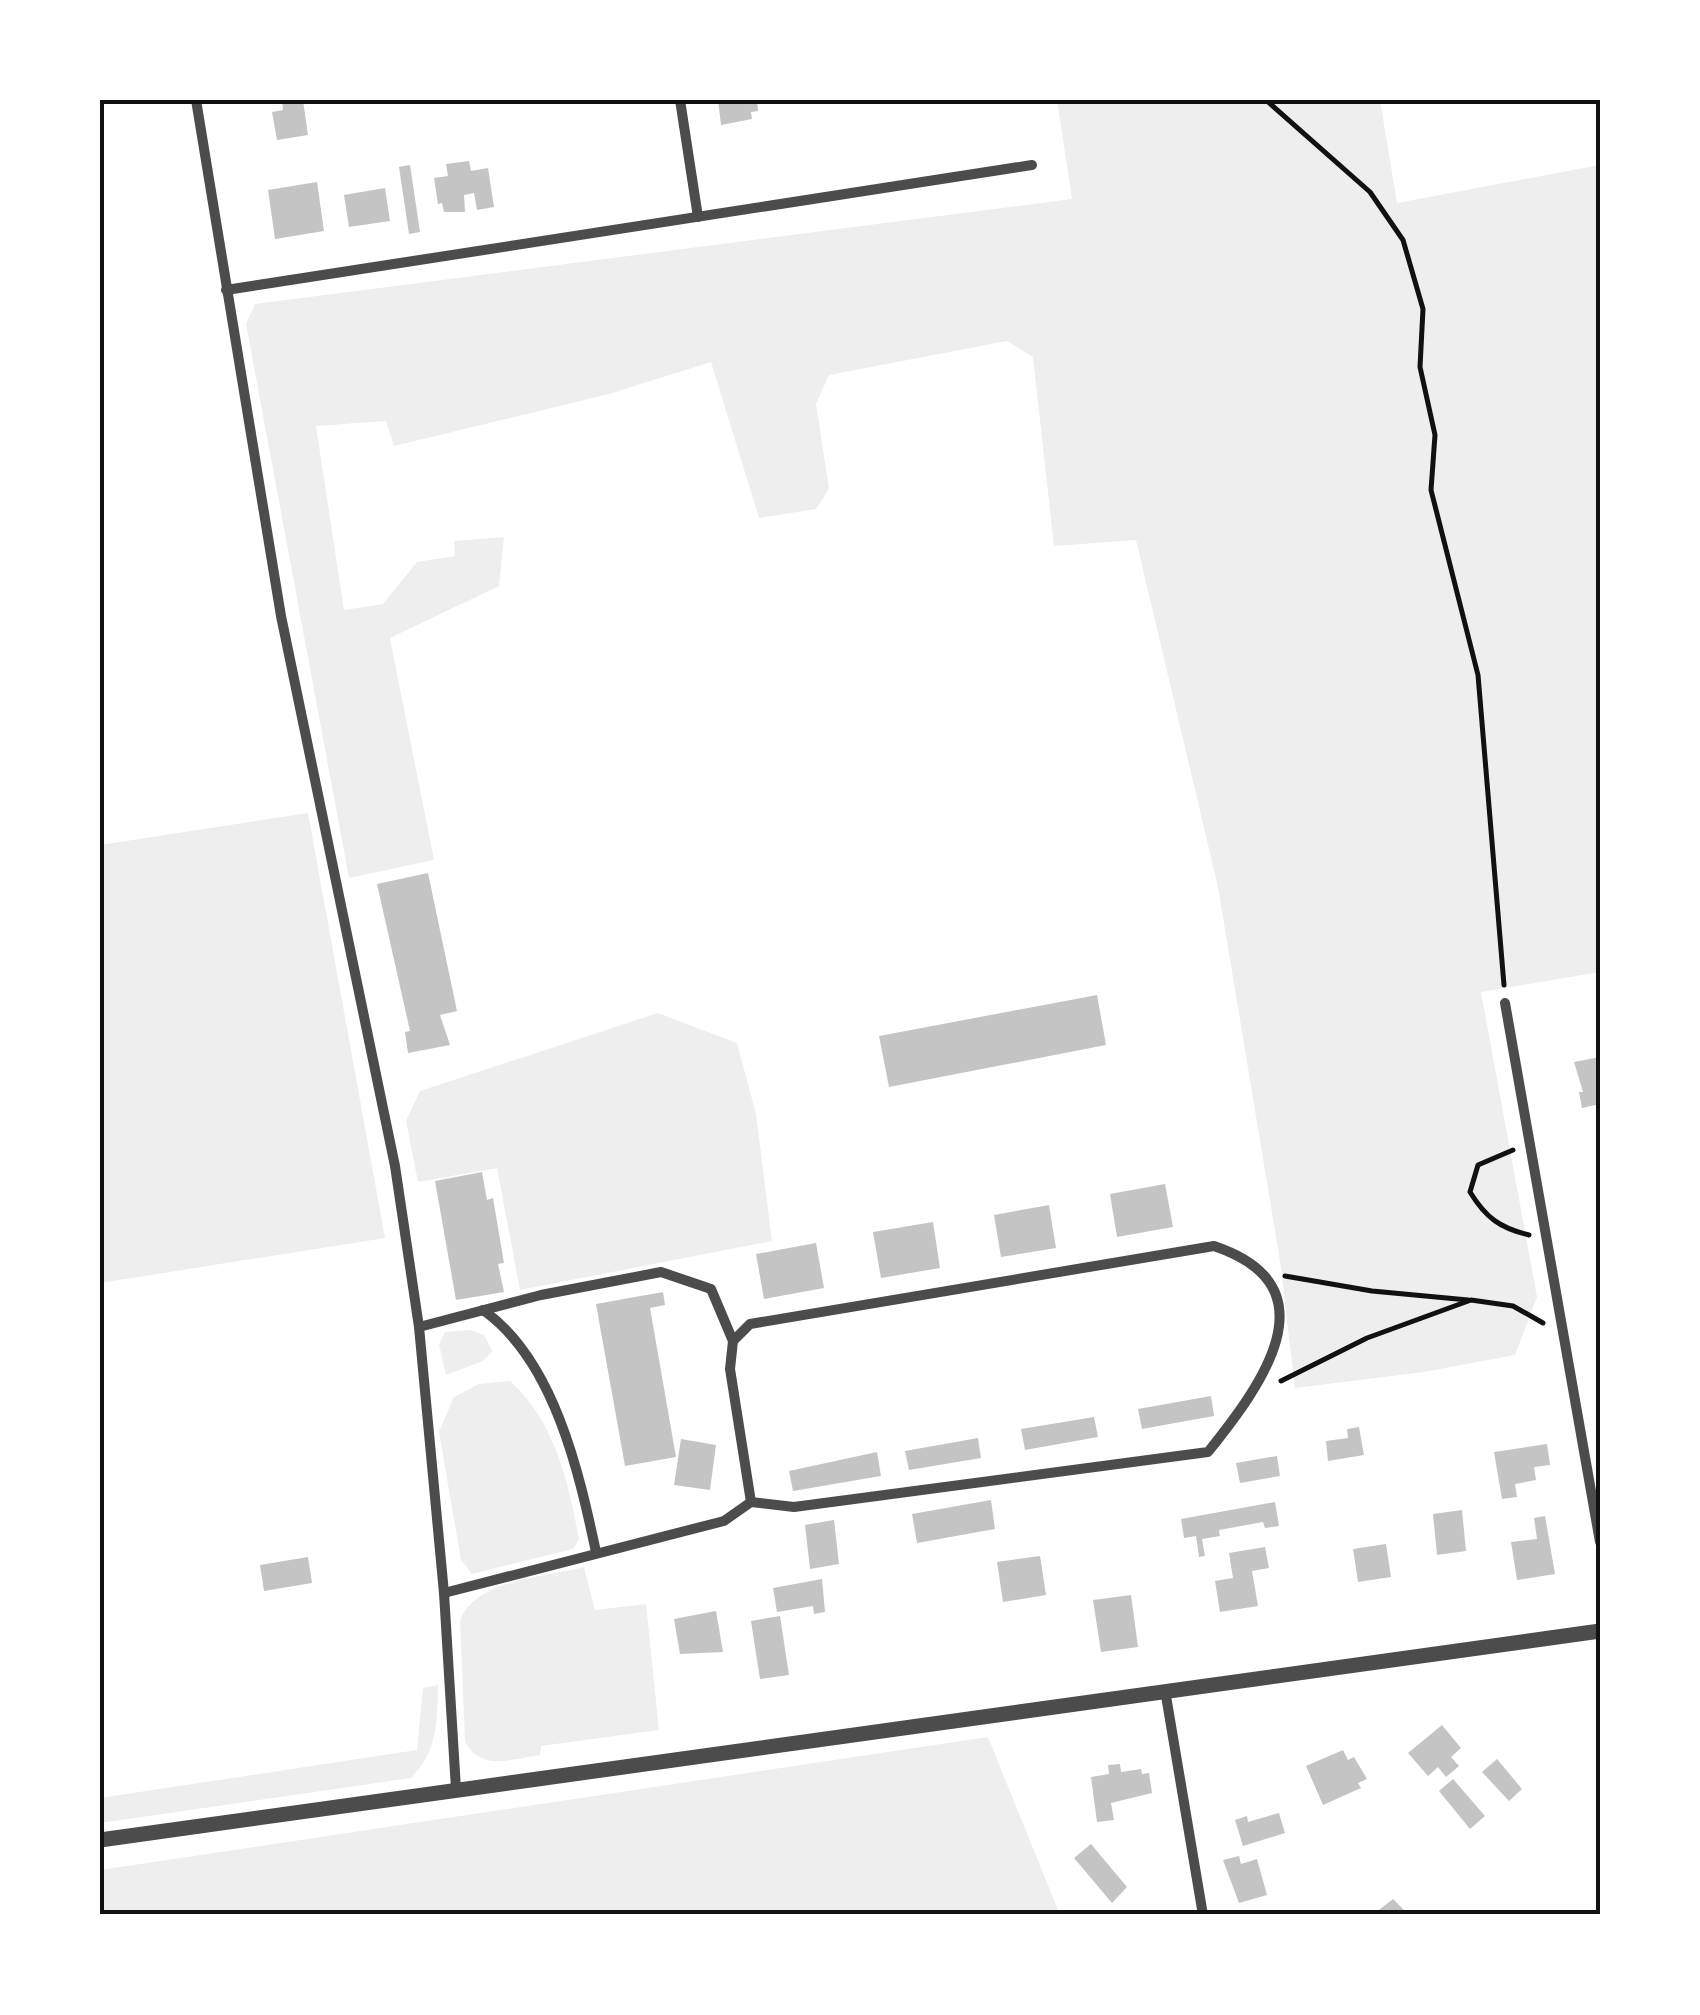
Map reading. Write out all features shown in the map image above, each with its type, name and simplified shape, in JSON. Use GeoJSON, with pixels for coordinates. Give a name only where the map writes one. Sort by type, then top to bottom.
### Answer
{"type":"FeatureCollection","features":[{"type":"Feature","properties":{"kind":"street"},"geometry":{"type":"LineString","coordinates":[[196,100],[281,616],[394,1166],[420,1327],[444,1593],[456,1789]]}},
{"type":"Feature","properties":{"kind":"street"},"geometry":{"type":"LineString","coordinates":[[680,100],[698,217]]}},
{"type":"Feature","properties":{"kind":"street"},"geometry":{"type":"LineString","coordinates":[[226,290],[1032,166]]}},
{"type":"Feature","properties":{"kind":"street"},"geometry":{"type":"LineString","coordinates":[[1505,1003],[1600,1542]]}},
{"type":"Feature","properties":{"kind":"street"},"geometry":{"type":"LineString","coordinates":[[444,1593],[724,1521],[751,1502],[794,1508],[1208,1452],[1256,1393],[1282,1323],[1270,1284],[1247,1257],[1214,1246],[750,1324],[733,1340]]}},
{"type":"Feature","properties":{"kind":"street"},"geometry":{"type":"LineString","coordinates":[[420,1327],[660,1272],[711,1289],[733,1340],[730,1369],[751,1502]]}},
{"type":"Feature","properties":{"kind":"street"},"geometry":{"type":"LineString","coordinates":[[482,1310],[508,1328],[576,1456],[596,1552]]}},
{"type":"Feature","properties":{"kind":"street"},"geometry":{"type":"LineString","coordinates":[[100,1840],[1600,1631]]}},
{"type":"Feature","properties":{"kind":"street"},"geometry":{"type":"LineString","coordinates":[[1165,1690],[1202,1915]]}},
{"type":"Feature","properties":{"kind":"path"},"geometry":{"type":"LineString","coordinates":[[1266,100],[1370,192],[1403,240],[1423,310],[1420,367],[1435,436],[1431,490],[1478,675],[1505,1003]]}},
{"type":"Feature","properties":{"kind":"path"},"geometry":{"type":"LineString","coordinates":[[1531,1148],[1502,1151],[1478,1165],[1470,1192],[1483,1213],[1503,1228],[1546,1236]]}},
{"type":"Feature","properties":{"kind":"path"},"geometry":{"type":"LineString","coordinates":[[1260,1272],[1372,1291],[1513,1306],[1563,1334]]}},
{"type":"Feature","properties":{"kind":"path"},"geometry":{"type":"LineString","coordinates":[[1256,1393],[1367,1338],[1471,1300]]}},
{"type":"Feature","properties":{"kind":"shaded area"},"geometry":{"type":"Polygon","coordinates":[[[1057,100],[1380,100],[1397,203],[1600,165],[1600,972],[1481,992],[1537,1297],[1515,1355],[1424,1372],[1295,1388],[1280,1261],[1218,887],[1136,540],[1054,546],[1033,357],[1007,341],[829,375],[816,404],[829,489],[816,509],[759,518],[711,362],[609,394],[394,446],[386,421],[316,426],[344,610],[383,604],[417,562],[455,556],[454,541],[504,537],[499,586],[390,638],[434,860],[349,878],[246,324],[255,304],[1072,199],[1057,100]]]}},
{"type":"Feature","properties":{"kind":"shaded area"},"geometry":{"type":"Polygon","coordinates":[[[308,813],[385,1238],[100,1283],[100,845],[308,813]]]}},
{"type":"Feature","properties":{"kind":"shaded area"},"geometry":{"type":"Polygon","coordinates":[[[658,1013],[737,1043],[756,1114],[772,1241],[520,1290],[497,1168],[418,1182],[406,1121],[420,1091],[658,1013]]]}},
{"type":"Feature","properties":{"kind":"shaded area"},"geometry":{"type":"Polygon","coordinates":[[[470,1330],[484,1335],[492,1351],[483,1361],[446,1375],[439,1344],[445,1332],[470,1330]]]}},
{"type":"Feature","properties":{"kind":"shaded area"},"geometry":{"type":"Polygon","coordinates":[[[510,1381],[549,1434],[564,1474],[579,1539],[573,1549],[472,1574],[461,1560],[439,1432],[454,1397],[479,1384],[510,1381]]]}},
{"type":"Feature","properties":{"kind":"shaded area"},"geometry":{"type":"Polygon","coordinates":[[[584,1567],[595,1610],[646,1604],[659,1730],[541,1746],[540,1755],[508,1761],[479,1757],[465,1742],[460,1620],[468,1606],[496,1588],[584,1567]]]}},
{"type":"Feature","properties":{"kind":"shaded area"},"geometry":{"type":"Polygon","coordinates":[[[438,1685],[431,1746],[411,1778],[100,1823],[100,1798],[417,1750],[423,1688],[438,1685]]]}},
{"type":"Feature","properties":{"kind":"shaded area"},"geometry":{"type":"Polygon","coordinates":[[[988,1737],[1060,1915],[100,1915],[100,1870],[988,1737]]]}},
{"type":"Feature","properties":{"kind":"building"},"geometry":{"type":"Polygon","coordinates":[[[282,100],[303,100],[308,135],[277,140],[272,112],[283,110],[282,100]]]}},
{"type":"Feature","properties":{"kind":"building"},"geometry":{"type":"Polygon","coordinates":[[[718,100],[757,100],[758,111],[751,112],[752,119],[721,125],[718,100]]]}},
{"type":"Feature","properties":{"kind":"building"},"geometry":{"type":"Polygon","coordinates":[[[469,161],[471,171],[488,168],[494,207],[477,210],[474,193],[464,195],[465,212],[444,212],[442,203],[438,204],[434,178],[448,176],[446,164],[469,161]]]}},
{"type":"Feature","properties":{"kind":"building"},"geometry":{"type":"Polygon","coordinates":[[[410,165],[420,232],[409,234],[399,167],[410,165]]]}},
{"type":"Feature","properties":{"kind":"building"},"geometry":{"type":"Polygon","coordinates":[[[317,182],[324,231],[275,239],[268,190],[317,182]]]}},
{"type":"Feature","properties":{"kind":"building"},"geometry":{"type":"Polygon","coordinates":[[[385,188],[390,221],[349,227],[344,195],[385,188]]]}},
{"type":"Feature","properties":{"kind":"building"},"geometry":{"type":"Polygon","coordinates":[[[428,873],[457,1011],[440,1015],[450,1045],[408,1053],[405,1032],[410,1031],[377,884],[428,873]]]}},
{"type":"Feature","properties":{"kind":"building"},"geometry":{"type":"Polygon","coordinates":[[[1097,995],[1106,1045],[889,1087],[879,1036],[1097,995]]]}},
{"type":"Feature","properties":{"kind":"building"},"geometry":{"type":"Polygon","coordinates":[[[1600,1057],[1600,1104],[1582,1108],[1579,1092],[1583,1092],[1574,1062],[1600,1057]]]}},
{"type":"Feature","properties":{"kind":"building"},"geometry":{"type":"Polygon","coordinates":[[[482,1172],[487,1200],[493,1198],[504,1263],[498,1264],[504,1292],[456,1300],[435,1181],[482,1172]]]}},
{"type":"Feature","properties":{"kind":"building"},"geometry":{"type":"Polygon","coordinates":[[[1165,1184],[1173,1227],[1117,1237],[1110,1194],[1165,1184]]]}},
{"type":"Feature","properties":{"kind":"building"},"geometry":{"type":"Polygon","coordinates":[[[1049,1205],[1056,1248],[1001,1257],[994,1215],[1049,1205]]]}},
{"type":"Feature","properties":{"kind":"building"},"geometry":{"type":"Polygon","coordinates":[[[933,1222],[940,1268],[881,1278],[873,1232],[933,1222]]]}},
{"type":"Feature","properties":{"kind":"building"},"geometry":{"type":"Polygon","coordinates":[[[816,1243],[824,1288],[764,1299],[756,1254],[816,1243]]]}},
{"type":"Feature","properties":{"kind":"building"},"geometry":{"type":"Polygon","coordinates":[[[663,1292],[665,1305],[650,1308],[676,1457],[625,1466],[596,1304],[663,1292]]]}},
{"type":"Feature","properties":{"kind":"building"},"geometry":{"type":"Polygon","coordinates":[[[1211,1396],[1214,1416],[1142,1429],[1138,1409],[1211,1396]]]}},
{"type":"Feature","properties":{"kind":"building"},"geometry":{"type":"Polygon","coordinates":[[[1094,1417],[1098,1437],[1025,1450],[1021,1429],[1094,1417]]]}},
{"type":"Feature","properties":{"kind":"building"},"geometry":{"type":"Polygon","coordinates":[[[1359,1427],[1364,1455],[1328,1461],[1326,1441],[1348,1438],[1347,1429],[1359,1427]]]}},
{"type":"Feature","properties":{"kind":"building"},"geometry":{"type":"Polygon","coordinates":[[[978,1438],[981,1458],[909,1470],[905,1451],[978,1438]]]}},
{"type":"Feature","properties":{"kind":"building"},"geometry":{"type":"Polygon","coordinates":[[[681,1439],[716,1445],[710,1490],[674,1485],[681,1439]]]}},
{"type":"Feature","properties":{"kind":"building"},"geometry":{"type":"Polygon","coordinates":[[[1547,1444],[1550,1465],[1534,1467],[1536,1480],[1515,1484],[1517,1497],[1502,1499],[1494,1452],[1547,1444]]]}},
{"type":"Feature","properties":{"kind":"building"},"geometry":{"type":"Polygon","coordinates":[[[877,1452],[881,1476],[793,1491],[789,1471],[877,1452]]]}},
{"type":"Feature","properties":{"kind":"building"},"geometry":{"type":"Polygon","coordinates":[[[1277,1456],[1280,1476],[1240,1483],[1236,1463],[1277,1456]]]}},
{"type":"Feature","properties":{"kind":"building"},"geometry":{"type":"Polygon","coordinates":[[[991,1500],[995,1529],[917,1543],[912,1514],[991,1500]]]}},
{"type":"Feature","properties":{"kind":"building"},"geometry":{"type":"Polygon","coordinates":[[[1275,1502],[1279,1526],[1265,1528],[1263,1522],[1219,1530],[1220,1536],[1202,1539],[1205,1556],[1199,1557],[1196,1536],[1184,1538],[1181,1519],[1275,1502]]]}},
{"type":"Feature","properties":{"kind":"building"},"geometry":{"type":"Polygon","coordinates":[[[1462,1510],[1466,1551],[1437,1555],[1433,1514],[1462,1510]]]}},
{"type":"Feature","properties":{"kind":"building"},"geometry":{"type":"Polygon","coordinates":[[[1545,1516],[1555,1574],[1517,1580],[1511,1542],[1537,1539],[1534,1518],[1545,1516]]]}},
{"type":"Feature","properties":{"kind":"building"},"geometry":{"type":"Polygon","coordinates":[[[834,1520],[839,1564],[810,1569],[805,1525],[834,1520]]]}},
{"type":"Feature","properties":{"kind":"building"},"geometry":{"type":"Polygon","coordinates":[[[1386,1544],[1391,1577],[1358,1582],[1353,1549],[1386,1544]]]}},
{"type":"Feature","properties":{"kind":"building"},"geometry":{"type":"Polygon","coordinates":[[[1265,1547],[1269,1568],[1252,1571],[1258,1606],[1220,1612],[1215,1581],[1233,1578],[1229,1553],[1265,1547]]]}},
{"type":"Feature","properties":{"kind":"building"},"geometry":{"type":"Polygon","coordinates":[[[1040,1556],[1046,1595],[1003,1602],[997,1562],[1040,1556]]]}},
{"type":"Feature","properties":{"kind":"building"},"geometry":{"type":"Polygon","coordinates":[[[308,1557],[312,1583],[264,1591],[260,1565],[308,1557]]]}},
{"type":"Feature","properties":{"kind":"building"},"geometry":{"type":"Polygon","coordinates":[[[822,1579],[825,1612],[814,1614],[813,1606],[777,1612],[773,1588],[822,1579]]]}},
{"type":"Feature","properties":{"kind":"building"},"geometry":{"type":"Polygon","coordinates":[[[1131,1595],[1138,1647],[1101,1652],[1093,1600],[1131,1595]]]}},
{"type":"Feature","properties":{"kind":"building"},"geometry":{"type":"Polygon","coordinates":[[[716,1611],[723,1652],[680,1654],[674,1619],[716,1611]]]}},
{"type":"Feature","properties":{"kind":"building"},"geometry":{"type":"Polygon","coordinates":[[[780,1616],[789,1675],[760,1679],[751,1621],[780,1616]]]}},
{"type":"Feature","properties":{"kind":"building"},"geometry":{"type":"Polygon","coordinates":[[[1442,1725],[1461,1748],[1451,1757],[1459,1766],[1446,1777],[1438,1767],[1428,1776],[1408,1753],[1442,1725]]]}},
{"type":"Feature","properties":{"kind":"building"},"geometry":{"type":"Polygon","coordinates":[[[1343,1750],[1348,1760],[1354,1757],[1367,1779],[1358,1783],[1361,1788],[1323,1805],[1306,1766],[1343,1750]]]}},
{"type":"Feature","properties":{"kind":"building"},"geometry":{"type":"Polygon","coordinates":[[[1497,1759],[1522,1789],[1509,1801],[1482,1772],[1497,1759]]]}},
{"type":"Feature","properties":{"kind":"building"},"geometry":{"type":"Polygon","coordinates":[[[1120,1764],[1121,1772],[1141,1769],[1142,1774],[1149,1773],[1152,1793],[1111,1803],[1114,1820],[1097,1822],[1091,1777],[1109,1774],[1108,1765],[1120,1764]]]}},
{"type":"Feature","properties":{"kind":"building"},"geometry":{"type":"Polygon","coordinates":[[[1453,1779],[1485,1816],[1470,1829],[1439,1791],[1453,1779]]]}},
{"type":"Feature","properties":{"kind":"building"},"geometry":{"type":"Polygon","coordinates":[[[1279,1813],[1285,1833],[1243,1846],[1235,1820],[1247,1816],[1248,1822],[1279,1813]]]}},
{"type":"Feature","properties":{"kind":"building"},"geometry":{"type":"Polygon","coordinates":[[[1091,1844],[1127,1887],[1112,1903],[1074,1858],[1091,1844]]]}},
{"type":"Feature","properties":{"kind":"building"},"geometry":{"type":"Polygon","coordinates":[[[1239,1856],[1241,1864],[1257,1859],[1267,1895],[1239,1903],[1223,1860],[1239,1856]]]}},
{"type":"Feature","properties":{"kind":"building"},"geometry":{"type":"Polygon","coordinates":[[[1393,1899],[1409,1915],[1375,1913],[1393,1899]]]}}]}
